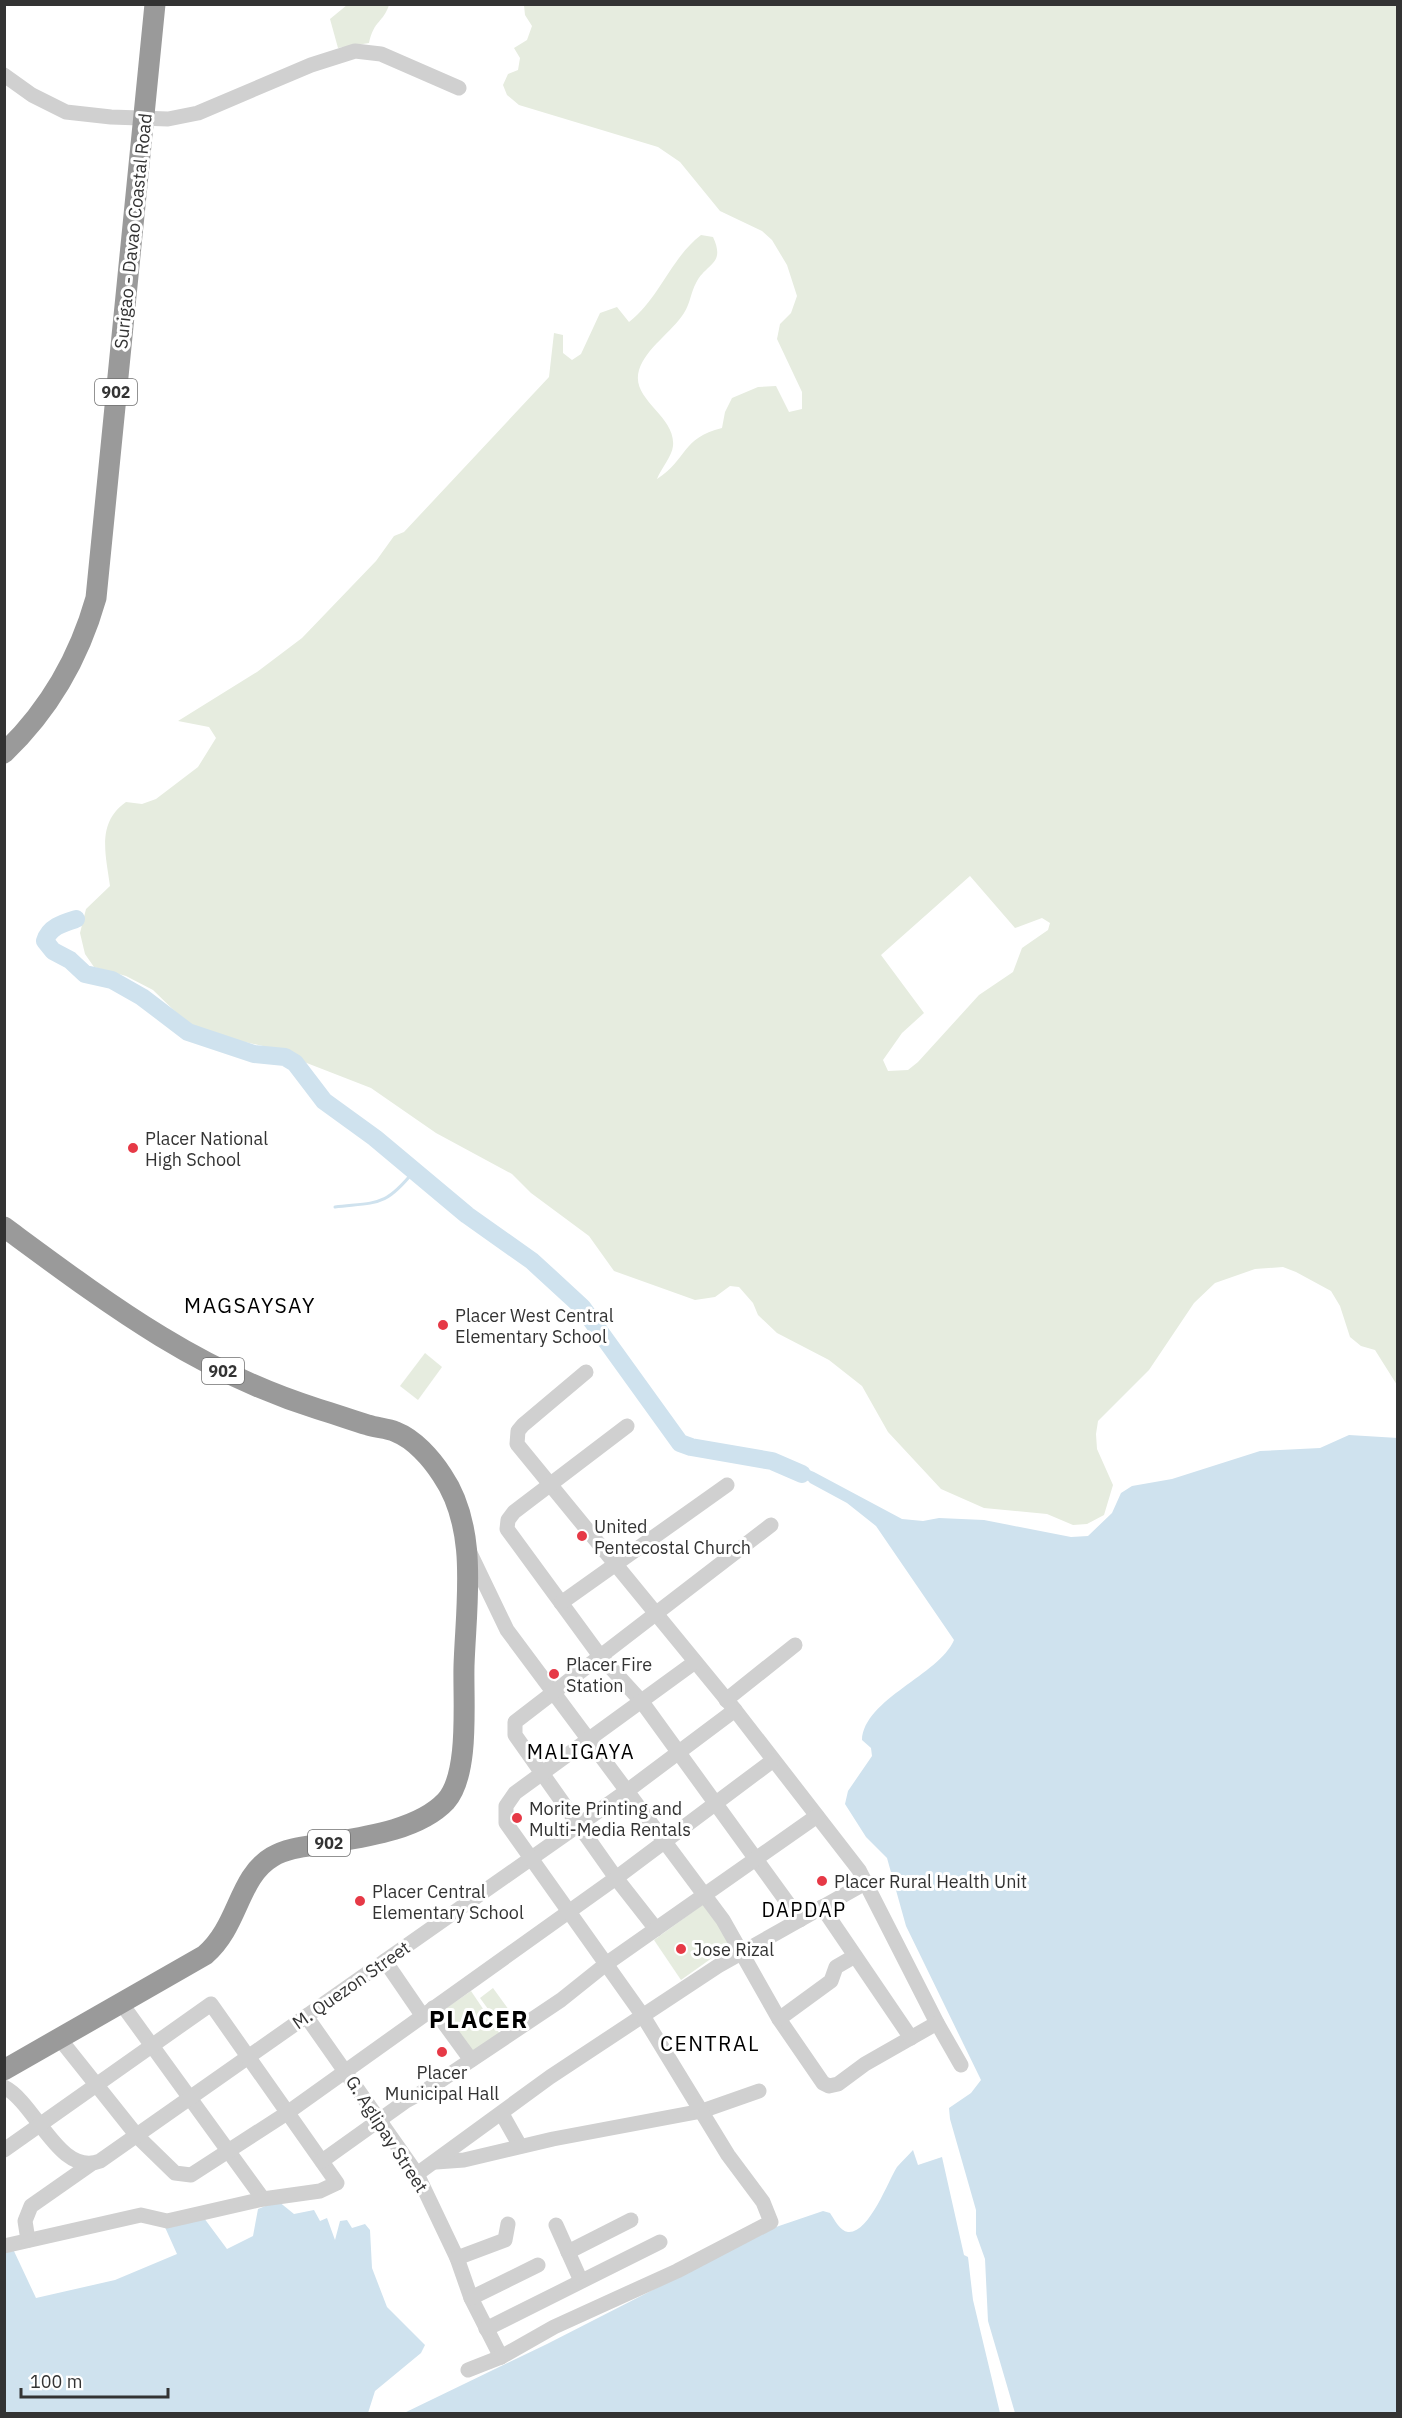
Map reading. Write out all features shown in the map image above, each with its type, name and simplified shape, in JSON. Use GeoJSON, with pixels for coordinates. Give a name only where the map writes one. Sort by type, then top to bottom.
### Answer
{"type":"FeatureCollection","features":[{"type":"Feature","properties":{"kind":"highway","name":"Surigao - Davao Coastal Road"},"geometry":{"type":"LineString","coordinates":[[4,753],[27,730],[62,682],[90,620],[96,598],[128,257],[145,118],[155,4]]}},
{"type":"Feature","properties":{"kind":"highway","name":"902"},"geometry":{"type":"LineString","coordinates":[[4,1227],[138,1323],[214,1368],[270,1392],[367,1425],[395,1431],[408,1438],[433,1464],[460,1507],[466,1542],[467,1606],[462,1744],[459,1773],[448,1799],[422,1819],[381,1834],[298,1848],[273,1856],[254,1872],[226,1932],[213,1948],[198,1959],[4,2070]]}},
{"type":"Feature","properties":{"kind":"street"},"geometry":{"type":"LineString","coordinates":[[4,75],[32,95],[66,112],[84,116],[168,119],[198,113],[311,65],[355,51],[381,54],[459,88]]}},
{"type":"Feature","properties":{"kind":"street"},"geometry":{"type":"LineString","coordinates":[[586,1372],[523,1425],[516,1436],[517,1444],[730,1705],[867,1882],[937,2023],[961,2065]]}},
{"type":"Feature","properties":{"kind":"street"},"geometry":{"type":"LineString","coordinates":[[627,1426],[514,1512],[506,1525],[508,1533],[600,1656],[642,1702],[800,1920]]}},
{"type":"Feature","properties":{"kind":"street"},"geometry":{"type":"LineString","coordinates":[[561,1603],[727,1485]]}},
{"type":"Feature","properties":{"kind":"street"},"geometry":{"type":"LineString","coordinates":[[656,1929],[616,1878],[580,1823],[515,1735],[514,1727],[525,1713],[553,1694],[654,1612],[771,1525]]}},
{"type":"Feature","properties":{"kind":"street"},"geometry":{"type":"LineString","coordinates":[[466,1542],[507,1630],[704,1894],[743,1954],[779,2019],[823,2083],[829,2086],[838,2084],[865,2064],[937,2023]]}},
{"type":"Feature","properties":{"kind":"street","name":"M. Quezon Street"},"geometry":{"type":"LineString","coordinates":[[28,2240],[25,2221],[31,2206],[91,2164],[138,2137],[627,1791],[677,1753],[795,1645]]}},
{"type":"Feature","properties":{"kind":"street"},"geometry":{"type":"LineString","coordinates":[[468,2370],[501,2357],[554,2327],[677,2271],[770,2225],[771,2217],[763,2202],[740,2174],[643,2016],[506,1823],[506,1806],[515,1793],[695,1662]]}},
{"type":"Feature","properties":{"kind":"street"},"geometry":{"type":"LineString","coordinates":[[59,2038],[138,2137],[168,2168],[180,2176],[191,2175],[231,2151],[428,2012],[717,1805],[772,1761]]}},
{"type":"Feature","properties":{"kind":"street"},"geometry":{"type":"LineString","coordinates":[[322,2161],[380,2119],[561,2000],[606,1964],[817,1816]]}},
{"type":"Feature","properties":{"kind":"street"},"geometry":{"type":"LineString","coordinates":[[417,2174],[550,2077],[718,1966],[743,1954],[867,1882]]}},
{"type":"Feature","properties":{"kind":"street"},"geometry":{"type":"LineString","coordinates":[[822,1907],[911,2038]]}},
{"type":"Feature","properties":{"kind":"street"},"geometry":{"type":"LineString","coordinates":[[779,2019],[831,1981],[836,1967],[855,1956]]}},
{"type":"Feature","properties":{"kind":"street"},"geometry":{"type":"LineString","coordinates":[[385,1961],[471,2060]]}},
{"type":"Feature","properties":{"kind":"street"},"geometry":{"type":"LineString","coordinates":[[121,2003],[231,2151],[263,2199]]}},
{"type":"Feature","properties":{"kind":"street"},"geometry":{"type":"LineString","coordinates":[[4,2150],[211,2004],[337,2183],[320,2191],[263,2199],[167,2221],[141,2215],[4,2246]]}},
{"type":"Feature","properties":{"kind":"street","name":"G. Aglipay Street"},"geometry":{"type":"LineString","coordinates":[[306,2016],[417,2174],[457,2258],[471,2298],[501,2357]]}},
{"type":"Feature","properties":{"kind":"street"},"geometry":{"type":"LineString","coordinates":[[4,2087],[18,2096],[70,2158],[91,2164]]}},
{"type":"Feature","properties":{"kind":"street"},"geometry":{"type":"LineString","coordinates":[[436,2162],[464,2160],[520,2146],[702,2111],[759,2091]]}},
{"type":"Feature","properties":{"kind":"street"},"geometry":{"type":"LineString","coordinates":[[502,2114],[520,2146]]}},
{"type":"Feature","properties":{"kind":"street"},"geometry":{"type":"LineString","coordinates":[[568,2252],[631,2220]]}},
{"type":"Feature","properties":{"kind":"street"},"geometry":{"type":"LineString","coordinates":[[457,2258],[505,2240],[508,2224]]}},
{"type":"Feature","properties":{"kind":"street"},"geometry":{"type":"LineString","coordinates":[[556,2225],[581,2281]]}},
{"type":"Feature","properties":{"kind":"street"},"geometry":{"type":"LineString","coordinates":[[486,2329],[660,2242]]}},
{"type":"Feature","properties":{"kind":"street"},"geometry":{"type":"LineString","coordinates":[[471,2298],[538,2265]]}},
{"type":"Feature","properties":{"kind":"shaded area"},"geometry":{"type":"Polygon","coordinates":[[[347,5],[389,5],[373,30],[369,43],[338,48],[330,19],[347,5]]]}},
{"type":"Feature","properties":{"kind":"shaded area"},"geometry":{"type":"Polygon","coordinates":[[[524,5],[1397,5],[1397,1385],[1375,1350],[1361,1346],[1350,1337],[1340,1306],[1331,1291],[1283,1267],[1255,1269],[1215,1283],[1194,1303],[1149,1370],[1098,1421],[1097,1449],[1113,1485],[1104,1515],[1087,1524],[1073,1525],[1047,1514],[984,1508],[941,1489],[888,1432],[862,1386],[829,1360],[777,1333],[758,1315],[753,1303],[739,1287],[730,1286],[715,1297],[695,1300],[614,1271],[589,1236],[531,1193],[512,1174],[436,1133],[371,1088],[263,1046],[204,1033],[187,1023],[153,990],[126,976],[94,967],[85,954],[80,933],[86,909],[110,886],[105,840],[110,820],[126,802],[142,804],[156,799],[198,767],[216,738],[209,727],[178,721],[257,672],[302,638],[376,561],[394,536],[404,532],[549,377],[554,333],[563,335],[563,353],[572,360],[581,354],[600,313],[617,307],[629,322],[649,302],[690,245],[701,235],[713,237],[717,253],[716,259],[700,276],[684,313],[647,354],[639,370],[638,381],[641,390],[668,425],[672,435],[672,450],[657,479],[699,437],[722,428],[725,412],[732,398],[758,387],[776,386],[789,412],[802,409],[802,392],[777,339],[780,324],[791,313],[797,296],[787,265],[772,240],[762,231],[720,211],[680,162],[658,147],[519,105],[507,95],[503,85],[508,74],[518,70],[520,58],[514,48],[527,40],[532,26],[525,15],[524,5]],[[970,876],[881,955],[924,1013],[902,1033],[883,1060],[888,1071],[908,1070],[918,1062],[979,995],[1013,972],[1022,948],[1048,930],[1050,923],[1042,918],[1015,928],[970,876]]]}},
{"type":"Feature","properties":{"kind":"shaded area"},"geometry":{"type":"Polygon","coordinates":[[[425,1353],[442,1367],[418,1400],[400,1386],[425,1353]]]}},
{"type":"Feature","properties":{"kind":"shaded area"},"geometry":{"type":"Polygon","coordinates":[[[705,1903],[733,1943],[681,1980],[654,1940],[705,1903]]]}},
{"type":"Feature","properties":{"kind":"shaded area"},"geometry":{"type":"Polygon","coordinates":[[[493,1988],[509,2010],[496,2020],[480,1998],[493,1988]]]}},
{"type":"Feature","properties":{"kind":"shaded area"},"geometry":{"type":"Polygon","coordinates":[[[471,1991],[500,2034],[471,2054],[442,2011],[471,1991]]]}},
{"type":"Feature","properties":{"kind":"water"},"geometry":{"type":"Polygon","coordinates":[[[1349,1435],[1398,1438],[1397,2413],[1015,2413],[988,2321],[985,2259],[976,2234],[976,2210],[950,2119],[949,2108],[971,2093],[981,2080],[906,1926],[887,1858],[866,1837],[845,1804],[848,1791],[872,1756],[871,1748],[862,1740],[866,1725],[875,1712],[888,1700],[934,1665],[946,1653],[954,1640],[876,1526],[847,1503],[810,1483],[802,1474],[809,1470],[814,1472],[902,1519],[984,1520],[1071,1537],[1088,1536],[1112,1513],[1121,1493],[1132,1486],[1172,1479],[1260,1451],[1320,1448],[1349,1435]]]}},
{"type":"Feature","properties":{"kind":"water"},"geometry":{"type":"Polygon","coordinates":[[[913,2150],[918,2165],[942,2157],[964,2255],[968,2257],[973,2300],[1000,2413],[402,2414],[547,2344],[776,2227],[823,2211],[830,2213],[845,2231],[856,2230],[870,2216],[897,2167],[913,2150]]]}},
{"type":"Feature","properties":{"kind":"water"},"geometry":{"type":"Polygon","coordinates":[[[278,2201],[294,2214],[314,2210],[320,2221],[327,2218],[335,2240],[340,2221],[347,2220],[352,2228],[365,2224],[370,2230],[372,2268],[387,2307],[425,2345],[421,2353],[375,2391],[368,2413],[5,2414],[5,2251],[13,2249],[36,2298],[115,2280],[177,2254],[164,2225],[204,2218],[227,2249],[253,2236],[258,2209],[278,2201]]]}},
{"type":"Feature","properties":{"kind":"waterway"},"geometry":{"type":"LineString","coordinates":[[76,919],[53,929],[47,936],[45,941],[53,951],[70,960],[85,974],[112,980],[142,997],[188,1032],[254,1054],[285,1057],[295,1063],[324,1101],[375,1138],[467,1215],[532,1261],[582,1307],[680,1443],[691,1447],[772,1461],[802,1474]]}},
{"type":"Feature","properties":{"kind":"waterway"},"geometry":{"type":"LineString","coordinates":[[335,1207],[380,1201],[395,1191],[414,1171]]}},
{"type":"Feature","properties":{"kind":"place","name":"Placer National High School"},"geometry":{"type":"Point","coordinates":[133,1148]}},
{"type":"Feature","properties":{"kind":"place","name":"Placer West Central Elementary School"},"geometry":{"type":"Point","coordinates":[443,1325]}},
{"type":"Feature","properties":{"kind":"place","name":"United Pentecostal Church"},"geometry":{"type":"Point","coordinates":[582,1536]}},
{"type":"Feature","properties":{"kind":"place","name":"Placer Fire Station"},"geometry":{"type":"Point","coordinates":[554,1674]}},
{"type":"Feature","properties":{"kind":"place","name":"Morite Printing and Multi-Media Rentals"},"geometry":{"type":"Point","coordinates":[517,1818]}},
{"type":"Feature","properties":{"kind":"place","name":"Placer Rural Health Unit"},"geometry":{"type":"Point","coordinates":[822,1881]}},
{"type":"Feature","properties":{"kind":"place","name":"Placer Central Elementary School"},"geometry":{"type":"Point","coordinates":[360,1901]}},
{"type":"Feature","properties":{"kind":"place","name":"Jose Rizal"},"geometry":{"type":"Point","coordinates":[681,1949]}},
{"type":"Feature","properties":{"kind":"place","name":"Placer Municipal Hall"},"geometry":{"type":"Point","coordinates":[442,2052]}},
{"type":"Feature","properties":{"kind":"district","name":"MAGSAYSAY"},"geometry":{"type":"Point","coordinates":[250,1305]}},
{"type":"Feature","properties":{"kind":"district","name":"MALIGAYA"},"geometry":{"type":"Point","coordinates":[581,1751]}},
{"type":"Feature","properties":{"kind":"district","name":"DAPDAP"},"geometry":{"type":"Point","coordinates":[804,1909]}},
{"type":"Feature","properties":{"kind":"district","name":"PLACER"},"geometry":{"type":"Point","coordinates":[479,2019]}},
{"type":"Feature","properties":{"kind":"district","name":"CENTRAL"},"geometry":{"type":"Point","coordinates":[710,2043]}}]}
